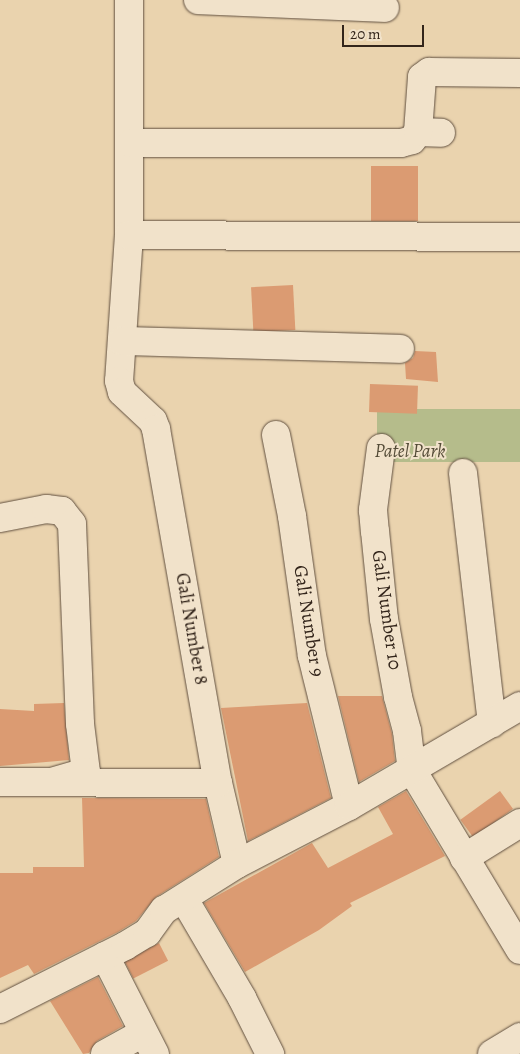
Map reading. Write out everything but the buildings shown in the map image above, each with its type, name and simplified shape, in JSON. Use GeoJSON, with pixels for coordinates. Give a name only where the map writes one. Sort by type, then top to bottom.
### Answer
{"type":"FeatureCollection","features":[{"type":"Feature","properties":{"kind":"street"},"geometry":{"type":"LineString","coordinates":[[129,0],[131,143],[129,235],[122,341],[400,349]]}},
{"type":"Feature","properties":{"kind":"street"},"geometry":{"type":"LineString","coordinates":[[198,0],[385,8]]}},
{"type":"Feature","properties":{"kind":"street"},"geometry":{"type":"LineString","coordinates":[[131,143],[401,143],[430,132],[422,77],[430,72],[520,74]]}},
{"type":"Feature","properties":{"kind":"street"},"geometry":{"type":"LineString","coordinates":[[129,235],[520,237]]}},
{"type":"Feature","properties":{"kind":"street","name":"Gali Number 8"},"geometry":{"type":"LineString","coordinates":[[122,341],[119,381],[122,392],[131,403],[153,421],[156,429],[218,783],[237,864]]}},
{"type":"Feature","properties":{"kind":"street","name":"Gali Number 9"},"geometry":{"type":"LineString","coordinates":[[276,434],[292,516],[312,656],[349,806]]}},
{"type":"Feature","properties":{"kind":"street","name":"Gali Number 10"},"geometry":{"type":"LineString","coordinates":[[381,448],[373,510],[375,531],[384,619],[398,697],[407,730],[412,770]]}},
{"type":"Feature","properties":{"kind":"street"},"geometry":{"type":"LineString","coordinates":[[463,473],[492,723]]}},
{"type":"Feature","properties":{"kind":"street"},"geometry":{"type":"LineString","coordinates":[[0,518],[46,509],[62,511],[72,524],[80,724],[86,772],[52,782]]}},
{"type":"Feature","properties":{"kind":"street"},"geometry":{"type":"LineString","coordinates":[[0,1010],[146,933],[164,910],[237,864],[349,806],[520,706]]}},
{"type":"Feature","properties":{"kind":"street"},"geometry":{"type":"LineString","coordinates":[[412,770],[464,858],[518,943]]}},
{"type":"Feature","properties":{"kind":"street"},"geometry":{"type":"LineString","coordinates":[[0,782],[218,783]]}},
{"type":"Feature","properties":{"kind":"street"},"geometry":{"type":"LineString","coordinates":[[464,858],[520,823]]}},
{"type":"Feature","properties":{"kind":"street"},"geometry":{"type":"LineString","coordinates":[[184,899],[242,998],[270,1054]]}},
{"type":"Feature","properties":{"kind":"street"},"geometry":{"type":"LineString","coordinates":[[105,956],[149,1044],[105,1054]]}},
{"type":"Feature","properties":{"kind":"street"},"geometry":{"type":"LineString","coordinates":[[492,1054],[520,1037]]}},
{"type":"Feature","properties":{"kind":"green space","name":"Patel Park"},"geometry":{"type":"Polygon","coordinates":[[[377,409],[520,409],[520,462],[377,462],[377,409]]]}}]}
